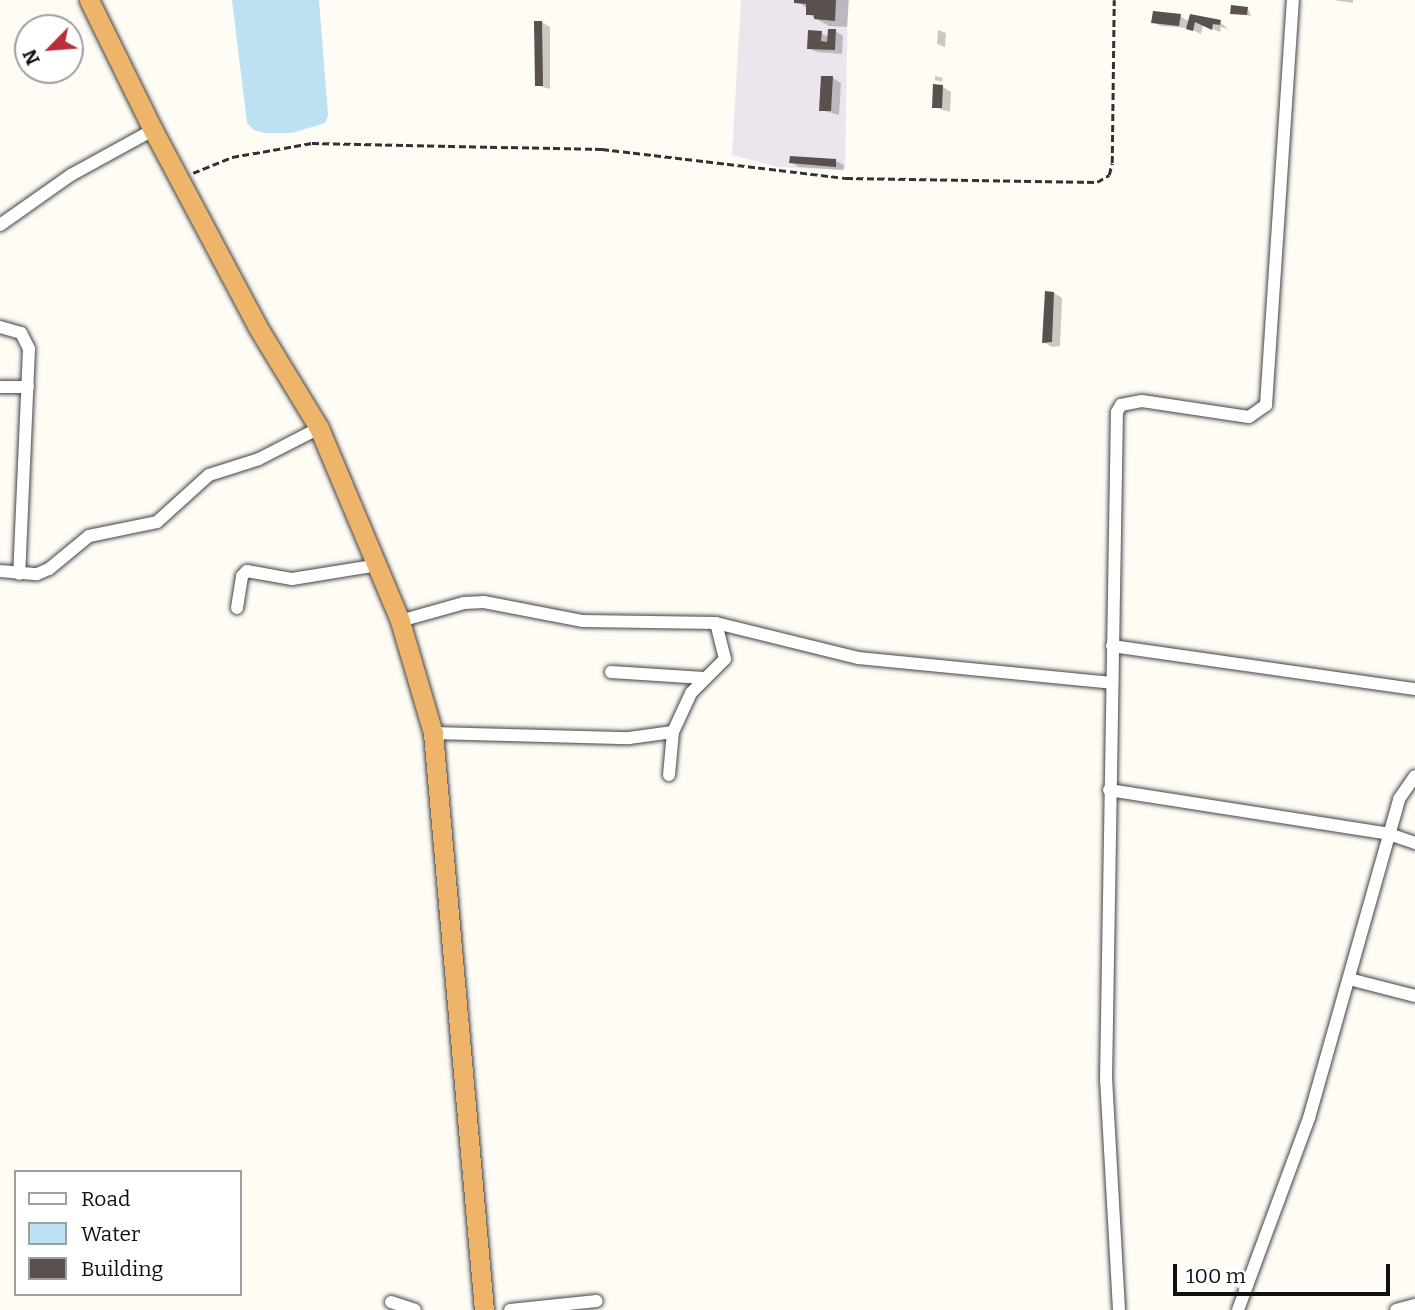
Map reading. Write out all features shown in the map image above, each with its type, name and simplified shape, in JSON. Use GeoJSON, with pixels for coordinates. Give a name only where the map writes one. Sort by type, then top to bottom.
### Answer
{"type":"FeatureCollection","features":[{"type":"Feature","properties":{"kind":"highway"},"geometry":{"type":"LineString","coordinates":[[89,0],[153,130],[181,178],[257,326],[319,428],[400,621],[433,733],[484,1310]]}},
{"type":"Feature","properties":{"kind":"street"},"geometry":{"type":"LineString","coordinates":[[1119,1310],[1107,1094],[1109,790],[1117,412],[1121,405],[1142,401],[1250,417],[1266,405],[1293,0]]}},
{"type":"Feature","properties":{"kind":"street"},"geometry":{"type":"LineString","coordinates":[[0,225],[71,174],[153,130]]}},
{"type":"Feature","properties":{"kind":"street"},"geometry":{"type":"LineString","coordinates":[[0,327],[21,332],[29,348],[19,574]]}},
{"type":"Feature","properties":{"kind":"street"},"geometry":{"type":"LineString","coordinates":[[0,387],[28,387]]}},
{"type":"Feature","properties":{"kind":"street"},"geometry":{"type":"LineString","coordinates":[[0,571],[37,574],[48,569],[89,536],[157,522],[209,475],[259,459],[319,428]]}},
{"type":"Feature","properties":{"kind":"street"},"geometry":{"type":"LineString","coordinates":[[237,608],[242,576],[247,571],[292,579],[378,565]]}},
{"type":"Feature","properties":{"kind":"street"},"geometry":{"type":"LineString","coordinates":[[400,621],[464,603],[484,603],[583,621],[716,623],[858,658],[1112,683]]}},
{"type":"Feature","properties":{"kind":"street"},"geometry":{"type":"LineString","coordinates":[[669,775],[673,732],[691,693],[704,678],[721,666],[725,659],[716,623]]}},
{"type":"Feature","properties":{"kind":"street"},"geometry":{"type":"LineString","coordinates":[[1112,646],[1415,689]]}},
{"type":"Feature","properties":{"kind":"street"},"geometry":{"type":"LineString","coordinates":[[611,672],[704,678]]}},
{"type":"Feature","properties":{"kind":"street"},"geometry":{"type":"LineString","coordinates":[[433,733],[629,738],[673,732]]}},
{"type":"Feature","properties":{"kind":"street"},"geometry":{"type":"LineString","coordinates":[[1238,1310],[1309,1118],[1399,799],[1415,776]]}},
{"type":"Feature","properties":{"kind":"street"},"geometry":{"type":"LineString","coordinates":[[1109,790],[1389,834],[1415,843]]}},
{"type":"Feature","properties":{"kind":"street"},"geometry":{"type":"LineString","coordinates":[[1349,979],[1415,996]]}},
{"type":"Feature","properties":{"kind":"street"},"geometry":{"type":"LineString","coordinates":[[510,1310],[597,1301]]}},
{"type":"Feature","properties":{"kind":"street"},"geometry":{"type":"LineString","coordinates":[[391,1302],[415,1310]]}},
{"type":"Feature","properties":{"kind":"street"},"geometry":{"type":"LineString","coordinates":[[1396,1310],[1415,1305]]}},
{"type":"Feature","properties":{"kind":"path"},"geometry":{"type":"LineString","coordinates":[[181,178],[232,157],[312,142],[602,149],[846,178],[1097,182],[1109,175],[1112,163],[1114,0]]}},
{"type":"Feature","properties":{"kind":"shaded area"},"geometry":{"type":"Polygon","coordinates":[[[741,0],[848,0],[845,170],[778,167],[732,155],[741,0]]]}},
{"type":"Feature","properties":{"kind":"water"},"geometry":{"type":"Polygon","coordinates":[[[232,0],[319,0],[328,115],[325,123],[292,133],[265,133],[254,130],[247,123],[232,0]]]}},
{"type":"Feature","properties":{"kind":"building"},"geometry":{"type":"Polygon","coordinates":[[[794,0],[836,0],[835,21],[814,19],[814,15],[806,15],[806,4],[794,3],[794,0]]]}},
{"type":"Feature","properties":{"kind":"building"},"geometry":{"type":"Polygon","coordinates":[[[1231,5],[1248,7],[1247,15],[1230,14],[1231,5]]]}},
{"type":"Feature","properties":{"kind":"building"},"geometry":{"type":"Polygon","coordinates":[[[1153,11],[1181,14],[1179,26],[1151,23],[1153,11]]]}},
{"type":"Feature","properties":{"kind":"building"},"geometry":{"type":"Polygon","coordinates":[[[1190,14],[1221,20],[1220,25],[1213,24],[1212,30],[1195,22],[1193,31],[1186,29],[1190,14]]]}},
{"type":"Feature","properties":{"kind":"building"},"geometry":{"type":"Polygon","coordinates":[[[534,21],[542,21],[543,86],[535,86],[534,21]]]}},
{"type":"Feature","properties":{"kind":"building"},"geometry":{"type":"Polygon","coordinates":[[[828,29],[836,29],[835,50],[807,49],[808,30],[822,31],[821,41],[827,42],[828,29]]]}},
{"type":"Feature","properties":{"kind":"building"},"geometry":{"type":"Polygon","coordinates":[[[821,76],[833,76],[831,111],[819,111],[821,76]]]}},
{"type":"Feature","properties":{"kind":"building"},"geometry":{"type":"Polygon","coordinates":[[[933,84],[943,85],[942,108],[932,108],[933,84]]]}},
{"type":"Feature","properties":{"kind":"building"},"geometry":{"type":"Polygon","coordinates":[[[790,156],[836,159],[836,167],[789,163],[790,156]]]}},
{"type":"Feature","properties":{"kind":"building"},"geometry":{"type":"Polygon","coordinates":[[[1045,291],[1054,292],[1052,342],[1042,343],[1045,291]]]}}]}
